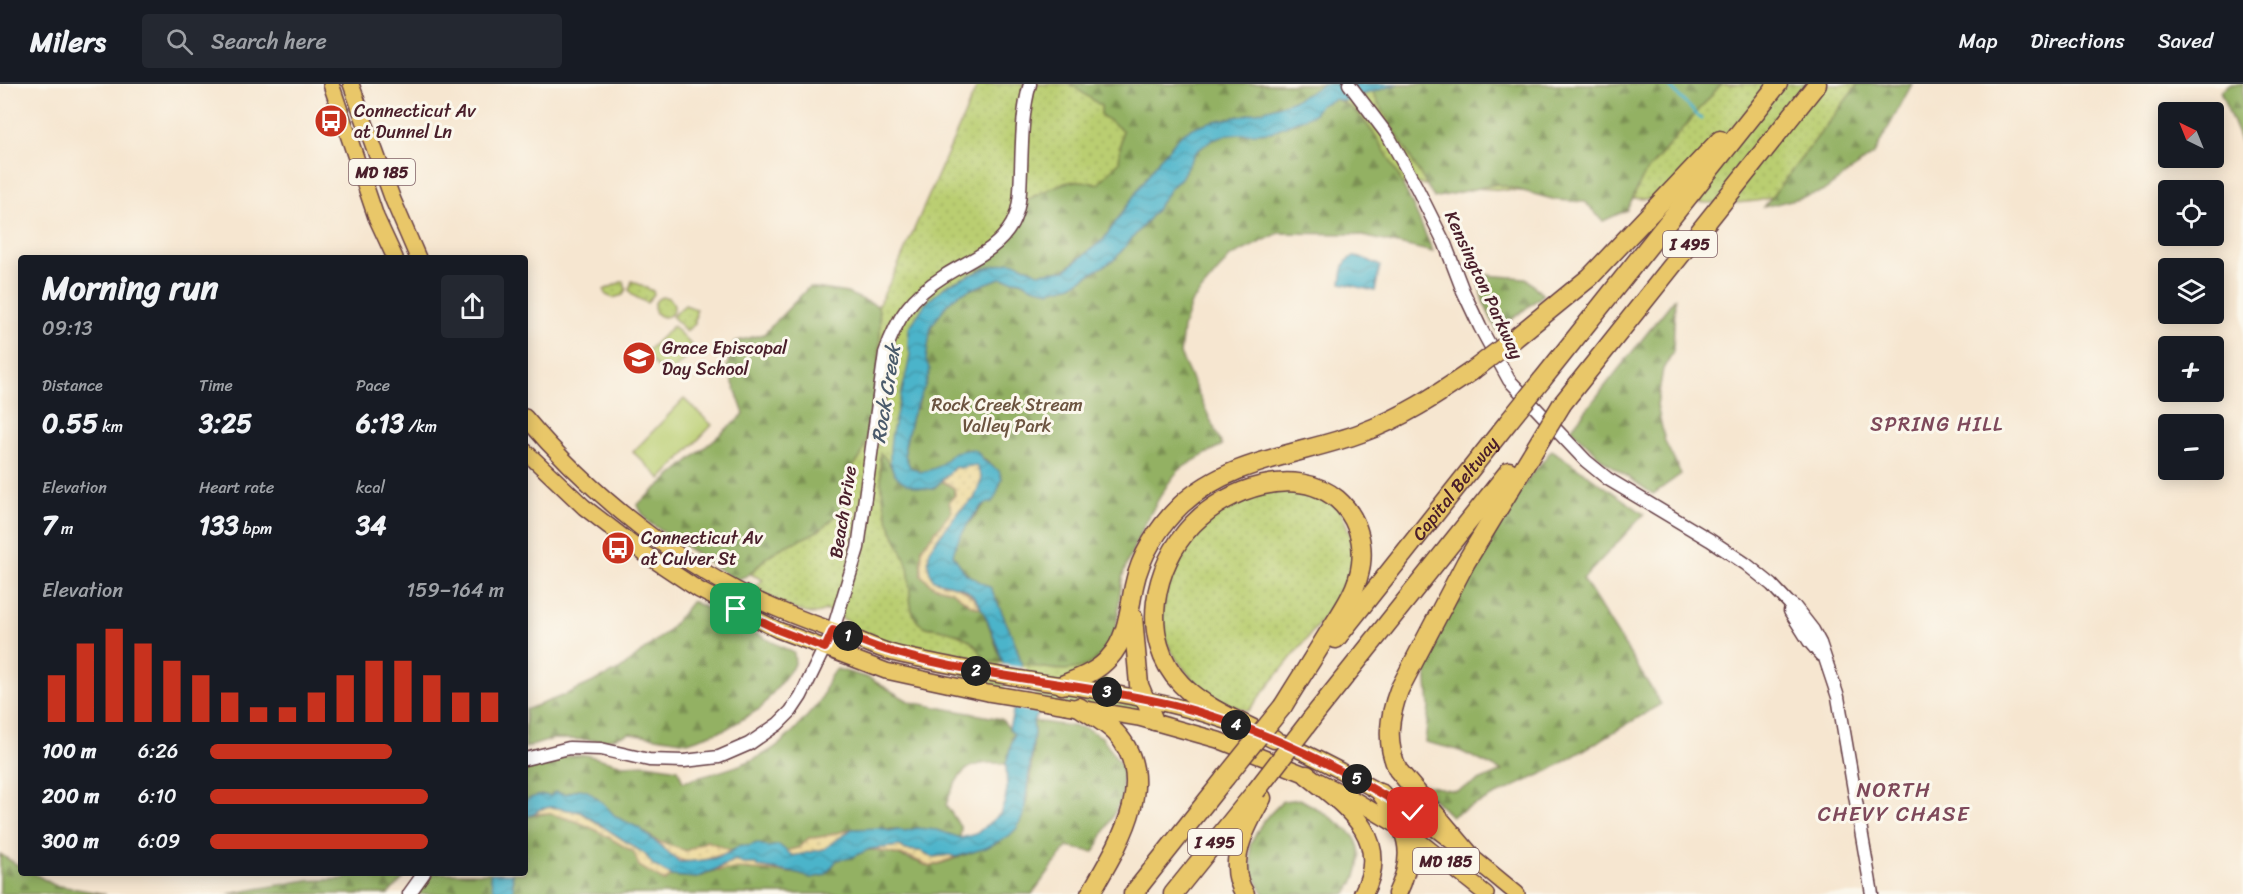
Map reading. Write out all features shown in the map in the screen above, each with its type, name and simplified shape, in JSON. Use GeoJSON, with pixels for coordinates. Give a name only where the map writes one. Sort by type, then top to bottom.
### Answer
{"type":"FeatureCollection","features":[{"type":"Feature","properties":{"kind":"highway"},"geometry":{"type":"LineString","coordinates":[[1055,684],[1088,674],[1110,657],[1122,638],[1134,584],[1150,543],[1181,505],[1223,475],[1362,433],[1400,417],[1437,396],[1514,339],[1590,277],[1772,84]]}},
{"type":"Feature","properties":{"kind":"highway","name":"Capital Beltway"},"geometry":{"type":"LineString","coordinates":[[1133,894],[1778,84]]}},
{"type":"Feature","properties":{"kind":"highway","name":"Capital Beltway"},"geometry":{"type":"LineString","coordinates":[[1173,894],[1260,792],[1312,718],[1532,449],[1563,404],[1817,84]]}},
{"type":"Feature","properties":{"kind":"highway"},"geometry":{"type":"LineString","coordinates":[[1470,855],[1398,770],[1392,758],[1391,718],[1399,690],[1466,562],[1532,449]]}},
{"type":"Feature","properties":{"kind":"highway"},"geometry":{"type":"LineString","coordinates":[[1274,739],[1210,706],[1182,685],[1171,672],[1163,657],[1156,636],[1154,617],[1156,596],[1170,557],[1193,524],[1225,500],[1245,491],[1282,482],[1301,483],[1318,488],[1344,505],[1360,535],[1361,565],[1350,598],[1283,706]]}},
{"type":"Feature","properties":{"kind":"highway"},"geometry":{"type":"LineString","coordinates":[[1132,601],[1139,685],[1154,721]]}},
{"type":"Feature","properties":{"kind":"highway"},"geometry":{"type":"LineString","coordinates":[[1079,706],[1116,733],[1130,754],[1135,773],[1136,790],[1132,807],[1119,838],[1090,894]]}},
{"type":"Feature","properties":{"kind":"highway"},"geometry":{"type":"LineString","coordinates":[[1307,775],[1349,810],[1364,828],[1372,857],[1371,871],[1363,894]]}},
{"type":"Feature","properties":{"kind":"highway"},"geometry":{"type":"LineString","coordinates":[[1245,894],[1237,874],[1237,857],[1241,838],[1260,792]]}},
{"type":"Feature","properties":{"kind":"highway"},"geometry":{"type":"LineString","coordinates":[[1381,793],[1405,830],[1406,867],[1403,882],[1397,894]]}},
{"type":"Feature","properties":{"kind":"main road","name":"MD 185"},"geometry":{"type":"LineString","coordinates":[[331,84],[376,217],[394,255]]}},
{"type":"Feature","properties":{"kind":"main road","name":"MD 185"},"geometry":{"type":"LineString","coordinates":[[351,84],[393,200],[417,255]]}},
{"type":"Feature","properties":{"kind":"main road","name":"MD 185"},"geometry":{"type":"LineString","coordinates":[[528,421],[551,448],[644,530],[673,551],[726,583],[774,608],[891,652],[979,671],[1144,699],[1222,720],[1274,739],[1338,769],[1413,813],[1518,894]]}},
{"type":"Feature","properties":{"kind":"main road","name":"MD 185"},"geometry":{"type":"LineString","coordinates":[[528,454],[584,507],[645,555],[699,590],[778,630],[886,671],[988,693],[1079,706],[1154,721],[1218,740],[1307,775],[1348,796],[1405,830],[1486,894]]}},
{"type":"Feature","properties":{"kind":"street","name":"Beach Drive"},"geometry":{"type":"LineString","coordinates":[[528,758],[569,748],[601,749],[650,760],[684,761],[718,757],[749,744],[778,724],[791,711],[801,696],[833,630],[861,533],[884,364],[891,335],[905,309],[926,289],[945,275],[988,252],[1004,236],[1013,222],[1019,201],[1023,127],[1030,84]]}},
{"type":"Feature","properties":{"kind":"street","name":"Kensington Parkway"},"geometry":{"type":"LineString","coordinates":[[1349,84],[1389,137],[1417,188],[1445,244],[1480,327],[1509,380],[1566,442],[1608,479],[1737,558],[1772,585],[1788,603],[1789,609],[1809,641],[1826,661],[1838,697],[1872,894]]}},
{"type":"Feature","properties":{"kind":"street"},"geometry":{"type":"LineString","coordinates":[[409,894],[422,876]]}},
{"type":"Feature","properties":{"kind":"green space","name":"Rock Creek Stream Valley Park"},"geometry":{"type":"Polygon","coordinates":[[[978,84],[1906,84],[1789,193],[1757,201],[1724,204],[1397,183],[1266,225],[1184,277],[1095,610],[1101,675],[1134,699],[1172,714],[1043,714],[899,645],[860,633],[852,627],[850,622],[825,610],[810,614],[790,607],[753,588],[763,580],[723,561],[876,310],[897,268],[978,84]]]}},
{"type":"Feature","properties":{"kind":"green space"},"geometry":{"type":"Polygon","coordinates":[[[1070,84],[1323,84],[1306,95],[1286,103],[1255,113],[1204,124],[1182,134],[1160,158],[1104,239],[1064,270],[1038,273],[1017,263],[978,271],[977,265],[1001,248],[1019,222],[1029,199],[1071,182],[1088,182],[1097,185],[1119,162],[1122,130],[1101,115],[1101,106],[1070,84]]]}},
{"type":"Feature","properties":{"kind":"green space"},"geometry":{"type":"Polygon","coordinates":[[[1398,84],[1721,84],[1644,175],[1627,210],[1603,221],[1585,202],[1556,200],[1497,184],[1434,198],[1372,92],[1398,84]]]}},
{"type":"Feature","properties":{"kind":"green space"},"geometry":{"type":"Polygon","coordinates":[[[1858,84],[1912,84],[1874,154],[1822,192],[1764,207],[1858,84]]]}},
{"type":"Feature","properties":{"kind":"green space"},"geometry":{"type":"Polygon","coordinates":[[[2230,84],[2243,84],[2243,147],[2220,91],[2230,84]]]}},
{"type":"Feature","properties":{"kind":"green space"},"geometry":{"type":"Polygon","coordinates":[[[1335,99],[1350,107],[1365,122],[1379,142],[1406,190],[1433,252],[1354,234],[1279,233],[1230,257],[1191,303],[1183,328],[1180,354],[1222,445],[1182,468],[1157,502],[1140,534],[1123,575],[1116,630],[1107,649],[1100,657],[1082,667],[1062,670],[1022,664],[991,588],[966,574],[953,555],[967,525],[997,489],[1002,479],[1000,475],[977,452],[945,460],[935,469],[920,472],[910,467],[905,455],[912,416],[919,403],[931,326],[948,303],[959,294],[1000,278],[1021,281],[1032,287],[1072,285],[1114,260],[1181,178],[1195,153],[1212,139],[1226,135],[1271,132],[1313,114],[1320,105],[1335,99]]]}},
{"type":"Feature","properties":{"kind":"green space"},"geometry":{"type":"Polygon","coordinates":[[[1485,275],[1526,278],[1543,295],[1497,331],[1483,301],[1479,284],[1485,275]]]}},
{"type":"Feature","properties":{"kind":"green space"},"geometry":{"type":"Polygon","coordinates":[[[623,281],[626,289],[623,295],[613,298],[606,295],[604,290],[623,281]]]}},
{"type":"Feature","properties":{"kind":"green space"},"geometry":{"type":"Polygon","coordinates":[[[632,281],[653,291],[654,294],[647,303],[632,295],[629,290],[632,281]]]}},
{"type":"Feature","properties":{"kind":"green space"},"geometry":{"type":"Polygon","coordinates":[[[809,287],[847,293],[878,306],[879,359],[870,425],[860,458],[851,470],[842,506],[832,520],[815,532],[771,554],[753,571],[735,580],[647,521],[637,505],[744,414],[727,366],[734,342],[764,334],[809,287]]]}},
{"type":"Feature","properties":{"kind":"green space"},"geometry":{"type":"Polygon","coordinates":[[[664,297],[671,300],[674,307],[671,314],[664,317],[657,314],[654,307],[657,300],[664,297]]]}},
{"type":"Feature","properties":{"kind":"green space"},"geometry":{"type":"Polygon","coordinates":[[[1675,298],[1673,352],[1663,369],[1657,405],[1665,442],[1681,474],[1653,494],[1604,461],[1571,429],[1675,298]]]}},
{"type":"Feature","properties":{"kind":"green space"},"geometry":{"type":"Polygon","coordinates":[[[685,305],[696,309],[695,324],[686,331],[672,316],[685,305]]]}},
{"type":"Feature","properties":{"kind":"green space"},"geometry":{"type":"Polygon","coordinates":[[[673,326],[695,349],[666,377],[645,353],[673,326]]]}},
{"type":"Feature","properties":{"kind":"green space"},"geometry":{"type":"Polygon","coordinates":[[[684,399],[712,425],[661,479],[633,452],[684,399]]]}},
{"type":"Feature","properties":{"kind":"green space"},"geometry":{"type":"Polygon","coordinates":[[[1552,450],[1644,514],[1583,579],[1661,704],[1550,770],[1451,816],[1418,784],[1456,791],[1502,771],[1458,750],[1425,742],[1429,707],[1425,659],[1465,583],[1522,486],[1552,450]]]}},
{"type":"Feature","properties":{"kind":"green space"},"geometry":{"type":"Polygon","coordinates":[[[880,453],[897,476],[906,483],[933,489],[942,481],[954,488],[953,511],[922,548],[921,575],[933,586],[952,591],[971,605],[983,609],[1002,662],[985,662],[978,649],[968,639],[923,625],[914,616],[908,568],[892,530],[884,502],[880,453]]]}},
{"type":"Feature","properties":{"kind":"green space"},"geometry":{"type":"Polygon","coordinates":[[[1286,485],[1338,505],[1356,548],[1350,577],[1343,594],[1248,711],[1214,700],[1195,683],[1164,638],[1162,613],[1174,555],[1218,507],[1286,485]]]}},
{"type":"Feature","properties":{"kind":"green space"},"geometry":{"type":"Polygon","coordinates":[[[692,601],[794,653],[795,664],[761,708],[726,729],[688,742],[630,733],[606,740],[553,739],[528,747],[528,709],[619,670],[668,631],[692,601]]]}},
{"type":"Feature","properties":{"kind":"green space"},"geometry":{"type":"Polygon","coordinates":[[[837,669],[869,678],[910,702],[1001,719],[1014,734],[1006,764],[983,764],[966,770],[950,793],[946,805],[961,828],[960,838],[929,830],[855,829],[820,838],[809,838],[798,848],[786,851],[779,845],[768,847],[757,843],[749,846],[740,845],[732,851],[707,841],[686,851],[657,841],[639,828],[616,817],[595,797],[578,789],[566,794],[555,792],[550,796],[537,796],[528,800],[528,765],[548,758],[586,755],[623,765],[646,764],[678,769],[683,782],[751,761],[771,750],[796,729],[823,696],[837,669]]]}},
{"type":"Feature","properties":{"kind":"green space"},"geometry":{"type":"Polygon","coordinates":[[[1033,721],[1085,728],[1102,737],[1122,767],[1122,798],[1094,852],[1067,847],[1032,894],[514,894],[512,876],[528,876],[528,816],[548,813],[576,821],[596,830],[634,852],[664,881],[672,876],[697,878],[715,871],[740,869],[795,873],[811,878],[825,875],[837,860],[870,850],[891,853],[930,867],[990,845],[1018,825],[1030,781],[1033,721]]]}},
{"type":"Feature","properties":{"kind":"green space"},"geometry":{"type":"Polygon","coordinates":[[[1300,799],[1344,827],[1358,844],[1360,859],[1356,875],[1345,894],[1264,894],[1253,874],[1250,845],[1263,821],[1283,801],[1300,799]]]}},
{"type":"Feature","properties":{"kind":"green space"},"geometry":{"type":"Polygon","coordinates":[[[0,854],[18,865],[18,876],[38,876],[54,885],[106,894],[0,894],[0,854]]]}},
{"type":"Feature","properties":{"kind":"green space"},"geometry":{"type":"Polygon","coordinates":[[[348,876],[406,876],[388,894],[228,894],[301,881],[345,879],[348,876]]]}},
{"type":"Feature","properties":{"kind":"green space"},"geometry":{"type":"Polygon","coordinates":[[[430,876],[490,876],[495,894],[416,894],[430,876]]]}},
{"type":"Feature","properties":{"kind":"sand"},"geometry":{"type":"Polygon","coordinates":[[[976,465],[982,479],[974,499],[959,511],[931,547],[942,584],[960,588],[983,609],[971,605],[952,591],[933,586],[921,575],[922,548],[952,511],[949,502],[955,495],[954,488],[942,481],[955,467],[976,465]]]}},
{"type":"Feature","properties":{"kind":"sand"},"geometry":{"type":"Polygon","coordinates":[[[551,807],[581,812],[645,854],[653,865],[672,876],[664,881],[639,866],[634,852],[576,821],[548,813],[534,814],[540,809],[551,807]]]}},
{"type":"Feature","properties":{"kind":"sand"},"geometry":{"type":"Polygon","coordinates":[[[852,829],[824,849],[793,857],[786,851],[798,848],[809,838],[852,829]]]}},
{"type":"Feature","properties":{"kind":"sand"},"geometry":{"type":"Polygon","coordinates":[[[657,841],[686,851],[707,841],[732,851],[700,861],[683,861],[666,851],[657,841]]]}},
{"type":"Feature","properties":{"kind":"sand"},"geometry":{"type":"Polygon","coordinates":[[[900,846],[906,850],[921,851],[933,857],[950,855],[956,857],[930,867],[910,857],[870,849],[900,846]]]}},
{"type":"Feature","properties":{"kind":"sand"},"geometry":{"type":"Polygon","coordinates":[[[735,860],[743,864],[756,863],[759,867],[795,873],[740,869],[715,871],[735,860]]]}},
{"type":"Feature","properties":{"kind":"water","name":"Rock Creek"},"geometry":{"type":"Polygon","coordinates":[[[1323,84],[1398,84],[1344,101],[1335,99],[1320,105],[1314,114],[1271,132],[1226,135],[1212,139],[1195,153],[1181,178],[1114,260],[1072,285],[1050,291],[1032,287],[1021,281],[1000,278],[959,294],[948,303],[931,326],[926,360],[930,370],[912,416],[905,446],[905,455],[910,467],[920,472],[932,469],[939,466],[954,452],[972,449],[999,471],[1002,479],[994,500],[983,505],[974,515],[954,549],[953,555],[966,574],[991,588],[1014,640],[1038,715],[1033,721],[1034,733],[1024,814],[1017,828],[1009,836],[986,848],[956,857],[950,855],[933,857],[921,851],[906,850],[900,846],[870,849],[850,858],[837,860],[825,875],[811,878],[759,867],[756,864],[743,864],[735,860],[697,878],[672,876],[653,865],[645,854],[581,812],[551,807],[540,809],[528,816],[528,800],[531,798],[540,795],[550,796],[555,792],[566,794],[578,789],[586,790],[616,817],[639,828],[679,862],[711,859],[726,854],[740,845],[749,846],[757,843],[768,847],[779,845],[793,856],[824,849],[852,829],[883,828],[889,831],[897,829],[905,831],[917,828],[937,830],[961,838],[976,834],[1000,814],[1007,790],[1006,764],[1014,734],[1009,729],[1013,710],[998,647],[977,601],[965,589],[934,580],[928,564],[931,547],[959,511],[974,499],[982,479],[976,465],[955,467],[933,489],[906,483],[892,470],[891,437],[910,355],[909,328],[925,304],[947,285],[986,268],[1009,262],[1017,263],[1038,273],[1065,270],[1104,239],[1160,158],[1182,134],[1204,124],[1255,113],[1305,95],[1323,84]]]}},
{"type":"Feature","properties":{"kind":"water"},"geometry":{"type":"Polygon","coordinates":[[[1355,257],[1380,266],[1375,291],[1341,283],[1345,263],[1355,257]]]}},
{"type":"Feature","properties":{"kind":"water"},"geometry":{"type":"Polygon","coordinates":[[[490,876],[512,876],[514,894],[495,894],[490,876]]]}},
{"type":"Feature","properties":{"kind":"pier"},"geometry":{"type":"Polygon","coordinates":[[[999,664],[1026,668],[1040,713],[1009,708],[999,664]]]}},
{"type":"Feature","properties":{"kind":"waterway"},"geometry":{"type":"LineString","coordinates":[[1667,84],[1701,119]]}},
{"type":"Feature","properties":{"kind":"place","name":"Connecticut Av at Dunnel Ln"},"geometry":{"type":"Point","coordinates":[331,121]}},
{"type":"Feature","properties":{"kind":"place","name":"Grace Episcopal Day School"},"geometry":{"type":"Point","coordinates":[639,358]}},
{"type":"Feature","properties":{"kind":"place","name":"Connecticut Av at Culver St"},"geometry":{"type":"Point","coordinates":[618,548]}},
{"type":"Feature","properties":{"kind":"district","name":"SPRING HILL"},"geometry":{"type":"Point","coordinates":[1937,424]}},
{"type":"Feature","properties":{"kind":"district","name":"NORTH CHEVY CHASE"},"geometry":{"type":"Point","coordinates":[1894,802]}},
{"type":"Feature","properties":{"kind":"route"},"geometry":{"type":"LineString","coordinates":[[736,609],[778,630],[825,648],[833,630],[891,652],[979,671],[1176,706],[1274,739],[1357,779],[1413,813]]}}]}
